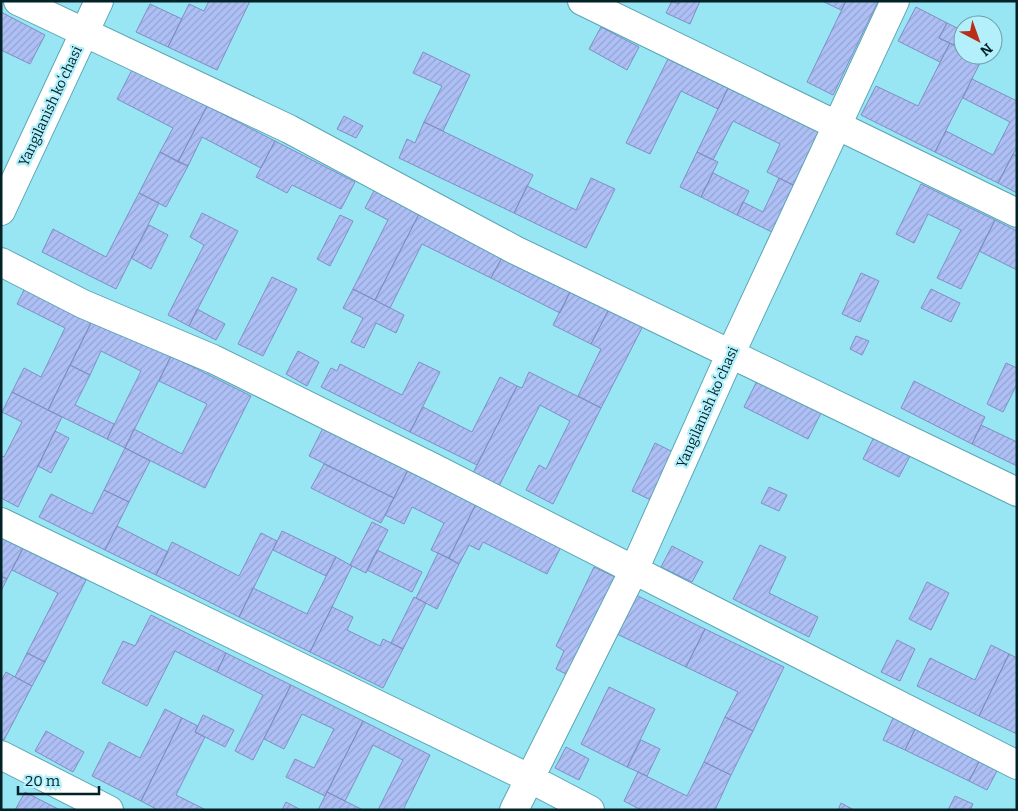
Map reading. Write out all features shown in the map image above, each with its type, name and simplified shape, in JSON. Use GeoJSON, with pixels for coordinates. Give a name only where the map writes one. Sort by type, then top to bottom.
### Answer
{"type":"FeatureCollection","features":[{"type":"Feature","properties":{"kind":"street"},"geometry":{"type":"LineString","coordinates":[[18,1],[288,129],[515,250],[1017,492]]}},
{"type":"Feature","properties":{"kind":"street","name":"Yangilanish koʻchasi"},"geometry":{"type":"LineString","coordinates":[[1,212],[99,1]]}},
{"type":"Feature","properties":{"kind":"street"},"geometry":{"type":"LineString","coordinates":[[582,1],[1017,213]]}},
{"type":"Feature","properties":{"kind":"street","name":"Yangilanish koʻchasi"},"geometry":{"type":"LineString","coordinates":[[514,810],[634,570],[730,355],[896,1]]}},
{"type":"Feature","properties":{"kind":"street"},"geometry":{"type":"LineString","coordinates":[[1,262],[83,304],[213,359],[432,467],[1017,765]]}},
{"type":"Feature","properties":{"kind":"street"},"geometry":{"type":"LineString","coordinates":[[1,522],[590,810]]}},
{"type":"Feature","properties":{"kind":"street"},"geometry":{"type":"LineString","coordinates":[[1,755],[109,810]]}},
{"type":"Feature","properties":{"kind":"building"},"geometry":{"type":"Polygon","coordinates":[[[209,1],[250,1],[217,70],[168,47],[189,4],[204,11],[209,1]]]}},
{"type":"Feature","properties":{"kind":"building"},"geometry":{"type":"Polygon","coordinates":[[[672,1],[678,4],[679,1],[700,1],[690,24],[666,13],[672,1]]]}},
{"type":"Feature","properties":{"kind":"building"},"geometry":{"type":"Polygon","coordinates":[[[822,1],[846,1],[841,10],[822,1]]]}},
{"type":"Feature","properties":{"kind":"building"},"geometry":{"type":"Polygon","coordinates":[[[846,1],[878,1],[833,95],[807,82],[846,1]]]}},
{"type":"Feature","properties":{"kind":"building"},"geometry":{"type":"Polygon","coordinates":[[[150,4],[182,19],[168,47],[136,32],[150,4]]]}},
{"type":"Feature","properties":{"kind":"building"},"geometry":{"type":"Polygon","coordinates":[[[916,7],[947,23],[939,38],[950,43],[940,62],[898,41],[916,7]]]}},
{"type":"Feature","properties":{"kind":"building"},"geometry":{"type":"Polygon","coordinates":[[[1,12],[45,35],[30,64],[1,50],[1,12]]]}},
{"type":"Feature","properties":{"kind":"building"},"geometry":{"type":"Polygon","coordinates":[[[947,23],[953,26],[953,45],[939,38],[947,23]]]}},
{"type":"Feature","properties":{"kind":"building"},"geometry":{"type":"Polygon","coordinates":[[[601,27],[639,47],[627,70],[589,49],[601,27]]]}},
{"type":"Feature","properties":{"kind":"building"},"geometry":{"type":"Polygon","coordinates":[[[950,43],[953,45],[953,65],[979,65],[935,152],[861,115],[876,86],[918,106],[950,43]]]}},
{"type":"Feature","properties":{"kind":"building"},"geometry":{"type":"Polygon","coordinates":[[[423,52],[470,75],[443,131],[424,122],[442,86],[413,73],[423,52]]]}},
{"type":"Feature","properties":{"kind":"building"},"geometry":{"type":"Polygon","coordinates":[[[668,59],[728,88],[718,109],[681,91],[650,154],[626,143],[668,59]]]}},
{"type":"Feature","properties":{"kind":"building"},"geometry":{"type":"Polygon","coordinates":[[[133,68],[207,106],[178,162],[160,152],[173,128],[117,99],[133,68]]]}},
{"type":"Feature","properties":{"kind":"building"},"geometry":{"type":"Polygon","coordinates":[[[972,79],[1017,101],[1017,147],[998,183],[935,152],[946,131],[993,155],[1010,122],[963,98],[972,79]]]}},
{"type":"Feature","properties":{"kind":"building"},"geometry":{"type":"Polygon","coordinates":[[[730,84],[825,130],[797,187],[767,172],[780,144],[733,121],[713,160],[697,152],[730,84]]]}},
{"type":"Feature","properties":{"kind":"building"},"geometry":{"type":"Polygon","coordinates":[[[207,106],[275,141],[261,168],[202,137],[188,166],[178,162],[207,106]]]}},
{"type":"Feature","properties":{"kind":"building"},"geometry":{"type":"Polygon","coordinates":[[[344,116],[363,126],[356,138],[337,129],[344,116]]]}},
{"type":"Feature","properties":{"kind":"building"},"geometry":{"type":"Polygon","coordinates":[[[424,122],[533,175],[514,213],[399,158],[407,139],[415,143],[424,122]]]}},
{"type":"Feature","properties":{"kind":"building"},"geometry":{"type":"Polygon","coordinates":[[[275,141],[355,182],[341,209],[292,185],[287,193],[256,177],[275,141]]]}},
{"type":"Feature","properties":{"kind":"building"},"geometry":{"type":"Polygon","coordinates":[[[160,152],[188,166],[166,207],[139,193],[160,152]]]}},
{"type":"Feature","properties":{"kind":"building"},"geometry":{"type":"Polygon","coordinates":[[[697,152],[718,162],[701,197],[680,187],[697,152]]]}},
{"type":"Feature","properties":{"kind":"building"},"geometry":{"type":"Polygon","coordinates":[[[1013,154],[1017,156],[1017,193],[998,183],[1013,154]]]}},
{"type":"Feature","properties":{"kind":"building"},"geometry":{"type":"Polygon","coordinates":[[[713,173],[749,191],[737,215],[701,197],[713,173]]]}},
{"type":"Feature","properties":{"kind":"building"},"geometry":{"type":"Polygon","coordinates":[[[591,178],[615,189],[586,248],[514,213],[527,186],[576,210],[591,178]]]}},
{"type":"Feature","properties":{"kind":"building"},"geometry":{"type":"Polygon","coordinates":[[[779,178],[797,187],[774,233],[737,215],[743,202],[763,212],[779,178]]]}},
{"type":"Feature","properties":{"kind":"building"},"geometry":{"type":"Polygon","coordinates":[[[921,184],[995,220],[961,289],[937,278],[961,230],[928,214],[914,243],[896,234],[921,184]]]}},
{"type":"Feature","properties":{"kind":"building"},"geometry":{"type":"Polygon","coordinates":[[[375,189],[420,212],[375,300],[353,289],[388,220],[365,208],[375,189]]]}},
{"type":"Feature","properties":{"kind":"building"},"geometry":{"type":"Polygon","coordinates":[[[139,193],[159,203],[116,289],[42,252],[53,229],[106,257],[139,193]]]}},
{"type":"Feature","properties":{"kind":"building"},"geometry":{"type":"Polygon","coordinates":[[[420,212],[504,254],[491,278],[422,244],[390,308],[375,300],[420,212]]]}},
{"type":"Feature","properties":{"kind":"building"},"geometry":{"type":"Polygon","coordinates":[[[202,213],[238,231],[189,326],[168,315],[204,245],[190,237],[202,213]]]}},
{"type":"Feature","properties":{"kind":"building"},"geometry":{"type":"Polygon","coordinates":[[[340,215],[353,221],[330,266],[317,259],[340,215]]]}},
{"type":"Feature","properties":{"kind":"building"},"geometry":{"type":"Polygon","coordinates":[[[995,220],[1017,231],[1017,270],[979,251],[995,220]]]}},
{"type":"Feature","properties":{"kind":"building"},"geometry":{"type":"Polygon","coordinates":[[[149,225],[168,235],[151,269],[131,258],[149,225]]]}},
{"type":"Feature","properties":{"kind":"building"},"geometry":{"type":"Polygon","coordinates":[[[504,254],[572,288],[560,313],[491,278],[504,254]]]}},
{"type":"Feature","properties":{"kind":"building"},"geometry":{"type":"Polygon","coordinates":[[[861,273],[879,281],[860,322],[842,314],[861,273]]]}},
{"type":"Feature","properties":{"kind":"building"},"geometry":{"type":"Polygon","coordinates":[[[272,277],[297,289],[263,356],[238,344],[272,277]]]}},
{"type":"Feature","properties":{"kind":"building"},"geometry":{"type":"Polygon","coordinates":[[[27,284],[94,317],[48,410],[12,392],[24,368],[41,377],[65,328],[17,304],[27,284]]]}},
{"type":"Feature","properties":{"kind":"building"},"geometry":{"type":"Polygon","coordinates":[[[572,288],[610,307],[591,344],[553,325],[572,288]]]}},
{"type":"Feature","properties":{"kind":"building"},"geometry":{"type":"Polygon","coordinates":[[[353,289],[404,315],[396,333],[376,323],[364,348],[351,342],[363,318],[343,308],[353,289]]]}},
{"type":"Feature","properties":{"kind":"building"},"geometry":{"type":"Polygon","coordinates":[[[931,289],[960,303],[951,322],[921,308],[931,289]]]}},
{"type":"Feature","properties":{"kind":"building"},"geometry":{"type":"Polygon","coordinates":[[[610,307],[644,324],[601,408],[578,396],[601,349],[591,344],[610,307]]]}},
{"type":"Feature","properties":{"kind":"building"},"geometry":{"type":"Polygon","coordinates":[[[197,309],[225,324],[216,340],[189,326],[197,309]]]}},
{"type":"Feature","properties":{"kind":"building"},"geometry":{"type":"Polygon","coordinates":[[[94,317],[171,356],[125,448],[107,439],[141,371],[101,351],[90,375],[70,365],[94,317]]]}},
{"type":"Feature","properties":{"kind":"building"},"geometry":{"type":"Polygon","coordinates":[[[856,336],[869,341],[862,355],[850,349],[856,336]]]}},
{"type":"Feature","properties":{"kind":"building"},"geometry":{"type":"Polygon","coordinates":[[[298,351],[319,362],[307,386],[286,374],[298,351]]]}},
{"type":"Feature","properties":{"kind":"building"},"geometry":{"type":"Polygon","coordinates":[[[171,356],[251,396],[205,488],[125,448],[134,429],[182,454],[207,404],[159,381],[171,356]]]}},
{"type":"Feature","properties":{"kind":"building"},"geometry":{"type":"Polygon","coordinates":[[[419,362],[440,372],[410,432],[321,387],[331,368],[337,371],[340,364],[402,395],[419,362]]]}},
{"type":"Feature","properties":{"kind":"building"},"geometry":{"type":"Polygon","coordinates":[[[1006,363],[1017,368],[1017,384],[1003,412],[987,404],[1006,363]]]}},
{"type":"Feature","properties":{"kind":"building"},"geometry":{"type":"Polygon","coordinates":[[[70,365],[90,375],[75,405],[114,424],[107,439],[48,410],[70,365]]]}},
{"type":"Feature","properties":{"kind":"building"},"geometry":{"type":"Polygon","coordinates":[[[529,372],[601,408],[553,504],[526,490],[539,465],[546,469],[570,421],[540,405],[499,486],[473,473],[517,386],[522,388],[529,372]]]}},
{"type":"Feature","properties":{"kind":"building"},"geometry":{"type":"Polygon","coordinates":[[[500,377],[517,386],[477,465],[410,432],[423,407],[472,432],[500,377]]]}},
{"type":"Feature","properties":{"kind":"building"},"geometry":{"type":"Polygon","coordinates":[[[757,381],[821,413],[808,439],[744,407],[757,381]]]}},
{"type":"Feature","properties":{"kind":"building"},"geometry":{"type":"Polygon","coordinates":[[[914,381],[985,417],[972,444],[901,408],[914,381]]]}},
{"type":"Feature","properties":{"kind":"building"},"geometry":{"type":"Polygon","coordinates":[[[12,392],[62,417],[18,507],[1,498],[1,456],[4,457],[22,422],[2,412],[12,392]]]}},
{"type":"Feature","properties":{"kind":"building"},"geometry":{"type":"Polygon","coordinates":[[[981,425],[1017,442],[1017,466],[972,444],[981,425]]]}},
{"type":"Feature","properties":{"kind":"building"},"geometry":{"type":"Polygon","coordinates":[[[323,428],[408,470],[394,498],[309,456],[323,428]]]}},
{"type":"Feature","properties":{"kind":"building"},"geometry":{"type":"Polygon","coordinates":[[[55,431],[69,438],[51,473],[38,466],[55,431]]]}},
{"type":"Feature","properties":{"kind":"building"},"geometry":{"type":"Polygon","coordinates":[[[874,437],[910,456],[899,477],[863,459],[874,437]]]}},
{"type":"Feature","properties":{"kind":"building"},"geometry":{"type":"Polygon","coordinates":[[[655,443],[677,454],[655,502],[632,491],[655,443]]]}},
{"type":"Feature","properties":{"kind":"building"},"geometry":{"type":"Polygon","coordinates":[[[125,448],[150,461],[129,502],[104,490],[125,448]]]}},
{"type":"Feature","properties":{"kind":"building"},"geometry":{"type":"Polygon","coordinates":[[[324,464],[394,498],[381,523],[311,488],[324,464]]]}},
{"type":"Feature","properties":{"kind":"building"},"geometry":{"type":"Polygon","coordinates":[[[408,470],[476,504],[449,558],[431,550],[444,523],[412,507],[404,524],[385,515],[408,470]]]}},
{"type":"Feature","properties":{"kind":"building"},"geometry":{"type":"Polygon","coordinates":[[[769,487],[787,495],[779,511],[761,503],[769,487]]]}},
{"type":"Feature","properties":{"kind":"building"},"geometry":{"type":"Polygon","coordinates":[[[104,490],[129,502],[105,550],[39,517],[51,494],[92,514],[104,490]]]}},
{"type":"Feature","properties":{"kind":"building"},"geometry":{"type":"Polygon","coordinates":[[[476,504],[561,547],[547,574],[483,542],[479,550],[469,545],[459,564],[449,558],[476,504]]]}},
{"type":"Feature","properties":{"kind":"building"},"geometry":{"type":"Polygon","coordinates":[[[372,522],[388,530],[366,573],[350,565],[372,522]]]}},
{"type":"Feature","properties":{"kind":"building"},"geometry":{"type":"Polygon","coordinates":[[[117,526],[168,552],[156,575],[105,550],[117,526]]]}},
{"type":"Feature","properties":{"kind":"building"},"geometry":{"type":"Polygon","coordinates":[[[282,531],[336,557],[326,576],[273,550],[282,531]]]}},
{"type":"Feature","properties":{"kind":"building"},"geometry":{"type":"Polygon","coordinates":[[[261,533],[277,541],[239,617],[156,575],[172,542],[239,576],[261,533]]]}},
{"type":"Feature","properties":{"kind":"building"},"geometry":{"type":"Polygon","coordinates":[[[1,537],[23,548],[7,579],[1,576],[1,537]]]}},
{"type":"Feature","properties":{"kind":"building"},"geometry":{"type":"Polygon","coordinates":[[[760,545],[786,557],[769,593],[818,617],[809,637],[733,599],[760,545]]]}},
{"type":"Feature","properties":{"kind":"building"},"geometry":{"type":"Polygon","coordinates":[[[672,546],[703,562],[692,582],[661,567],[672,546]]]}},
{"type":"Feature","properties":{"kind":"building"},"geometry":{"type":"Polygon","coordinates":[[[23,548],[86,580],[45,662],[27,653],[58,593],[12,570],[23,548]]]}},
{"type":"Feature","properties":{"kind":"building"},"geometry":{"type":"Polygon","coordinates":[[[377,550],[422,572],[412,592],[367,570],[377,550]]]}},
{"type":"Feature","properties":{"kind":"building"},"geometry":{"type":"Polygon","coordinates":[[[438,553],[459,564],[437,609],[416,598],[438,553]]]}},
{"type":"Feature","properties":{"kind":"building"},"geometry":{"type":"Polygon","coordinates":[[[336,557],[352,566],[310,652],[239,617],[253,588],[307,614],[336,557]]]}},
{"type":"Feature","properties":{"kind":"building"},"geometry":{"type":"Polygon","coordinates":[[[594,567],[615,577],[568,675],[556,669],[564,651],[556,646],[594,567]]]}},
{"type":"Feature","properties":{"kind":"building"},"geometry":{"type":"Polygon","coordinates":[[[1,576],[7,579],[1,591],[1,576]]]}},
{"type":"Feature","properties":{"kind":"building"},"geometry":{"type":"Polygon","coordinates":[[[927,582],[949,593],[931,630],[909,619],[927,582]]]}},
{"type":"Feature","properties":{"kind":"building"},"geometry":{"type":"Polygon","coordinates":[[[636,595],[705,629],[686,667],[617,634],[636,595]]]}},
{"type":"Feature","properties":{"kind":"building"},"geometry":{"type":"Polygon","coordinates":[[[414,597],[426,603],[403,649],[391,643],[414,597]]]}},
{"type":"Feature","properties":{"kind":"building"},"geometry":{"type":"Polygon","coordinates":[[[332,607],[353,617],[347,630],[380,646],[383,639],[403,649],[383,688],[310,652],[332,607]]]}},
{"type":"Feature","properties":{"kind":"building"},"geometry":{"type":"Polygon","coordinates":[[[151,615],[226,653],[217,672],[175,651],[147,706],[102,683],[123,641],[135,646],[151,615]]]}},
{"type":"Feature","properties":{"kind":"building"},"geometry":{"type":"Polygon","coordinates":[[[705,629],[784,667],[753,731],[725,717],[738,692],[686,667],[705,629]]]}},
{"type":"Feature","properties":{"kind":"building"},"geometry":{"type":"Polygon","coordinates":[[[897,640],[915,649],[900,681],[881,672],[897,640]]]}},
{"type":"Feature","properties":{"kind":"building"},"geometry":{"type":"Polygon","coordinates":[[[991,645],[1009,654],[979,716],[917,686],[930,658],[975,680],[991,645]]]}},
{"type":"Feature","properties":{"kind":"building"},"geometry":{"type":"Polygon","coordinates":[[[27,653],[45,662],[32,686],[15,677],[27,653]]]}},
{"type":"Feature","properties":{"kind":"building"},"geometry":{"type":"Polygon","coordinates":[[[226,653],[291,685],[253,760],[235,751],[263,695],[217,672],[226,653]]]}},
{"type":"Feature","properties":{"kind":"building"},"geometry":{"type":"Polygon","coordinates":[[[1009,654],[1017,658],[1017,734],[979,716],[1009,654]]]}},
{"type":"Feature","properties":{"kind":"building"},"geometry":{"type":"Polygon","coordinates":[[[6,672],[32,686],[4,740],[1,739],[1,681],[6,672]]]}},
{"type":"Feature","properties":{"kind":"building"},"geometry":{"type":"Polygon","coordinates":[[[291,685],[363,721],[325,796],[286,777],[295,759],[314,768],[334,729],[302,714],[284,749],[264,739],[291,685]]]}},
{"type":"Feature","properties":{"kind":"building"},"geometry":{"type":"Polygon","coordinates":[[[609,687],[655,709],[627,767],[581,744],[609,687]]]}},
{"type":"Feature","properties":{"kind":"building"},"geometry":{"type":"Polygon","coordinates":[[[165,709],[182,718],[141,801],[92,776],[109,742],[140,758],[165,709]]]}},
{"type":"Feature","properties":{"kind":"building"},"geometry":{"type":"Polygon","coordinates":[[[203,715],[234,730],[225,747],[195,732],[203,715]]]}},
{"type":"Feature","properties":{"kind":"building"},"geometry":{"type":"Polygon","coordinates":[[[894,716],[916,727],[905,750],[883,740],[894,716]]]}},
{"type":"Feature","properties":{"kind":"building"},"geometry":{"type":"Polygon","coordinates":[[[725,717],[753,731],[731,775],[704,762],[725,717]]]}},
{"type":"Feature","properties":{"kind":"building"},"geometry":{"type":"Polygon","coordinates":[[[182,718],[198,726],[195,732],[205,737],[176,795],[206,810],[158,810],[141,801],[182,718]]]}},
{"type":"Feature","properties":{"kind":"building"},"geometry":{"type":"Polygon","coordinates":[[[363,721],[430,755],[403,810],[378,810],[403,760],[373,745],[345,801],[327,792],[363,721]]]}},
{"type":"Feature","properties":{"kind":"building"},"geometry":{"type":"Polygon","coordinates":[[[916,727],[981,758],[969,781],[905,750],[916,727]]]}},
{"type":"Feature","properties":{"kind":"building"},"geometry":{"type":"Polygon","coordinates":[[[46,731],[84,752],[73,772],[35,751],[46,731]]]}},
{"type":"Feature","properties":{"kind":"building"},"geometry":{"type":"Polygon","coordinates":[[[641,740],[660,749],[647,776],[627,767],[641,740]]]}},
{"type":"Feature","properties":{"kind":"building"},"geometry":{"type":"Polygon","coordinates":[[[566,747],[589,759],[579,780],[555,768],[566,747]]]}},
{"type":"Feature","properties":{"kind":"building"},"geometry":{"type":"Polygon","coordinates":[[[981,758],[999,767],[987,790],[969,781],[981,758]]]}},
{"type":"Feature","properties":{"kind":"building"},"geometry":{"type":"Polygon","coordinates":[[[704,762],[731,775],[715,810],[641,810],[624,801],[638,772],[687,796],[704,762]]]}},
{"type":"Feature","properties":{"kind":"building"},"geometry":{"type":"Polygon","coordinates":[[[25,792],[60,810],[15,810],[25,792]]]}},
{"type":"Feature","properties":{"kind":"building"},"geometry":{"type":"Polygon","coordinates":[[[327,792],[363,810],[318,810],[327,792]]]}},
{"type":"Feature","properties":{"kind":"building"},"geometry":{"type":"Polygon","coordinates":[[[955,796],[973,804],[970,810],[948,810],[955,796]]]}},
{"type":"Feature","properties":{"kind":"building"},"geometry":{"type":"Polygon","coordinates":[[[286,802],[301,810],[282,810],[286,802]]]}},
{"type":"Feature","properties":{"kind":"building"},"geometry":{"type":"Polygon","coordinates":[[[841,803],[854,810],[838,810],[841,803]]]}}]}
